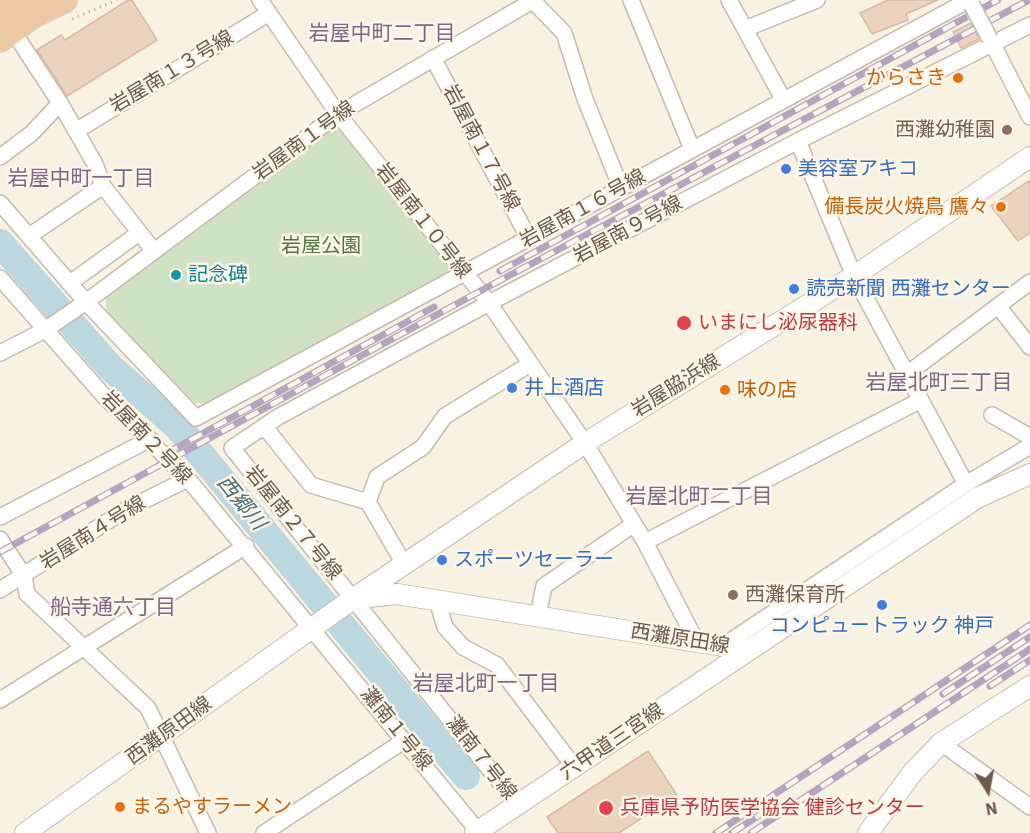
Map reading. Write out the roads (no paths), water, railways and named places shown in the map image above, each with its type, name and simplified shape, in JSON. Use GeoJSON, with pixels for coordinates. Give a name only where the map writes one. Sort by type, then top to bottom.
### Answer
{"type":"FeatureCollection","features":[{"type":"Feature","properties":{"kind":"highway"},"geometry":{"type":"LineString","coordinates":[[3,28],[26,8],[66,10]]}},
{"type":"Feature","properties":{"kind":"street"},"geometry":{"type":"LineString","coordinates":[[533,0],[564,33],[585,99],[621,188]]}},
{"type":"Feature","properties":{"kind":"street","name":"岩屋南１号線"},"geometry":{"type":"LineString","coordinates":[[45,330],[338,114],[533,0]]}},
{"type":"Feature","properties":{"kind":"street"},"geometry":{"type":"LineString","coordinates":[[631,0],[692,149]]}},
{"type":"Feature","properties":{"kind":"street"},"geometry":{"type":"LineString","coordinates":[[729,0],[783,99]]}},
{"type":"Feature","properties":{"kind":"street"},"geometry":{"type":"LineString","coordinates":[[745,30],[817,0]]}},
{"type":"Feature","properties":{"kind":"street"},"geometry":{"type":"LineString","coordinates":[[971,2],[1030,117]]}},
{"type":"Feature","properties":{"kind":"street","name":"岩屋南１６号線"},"geometry":{"type":"LineString","coordinates":[[86,302],[196,418],[466,275],[783,99],[971,2]]}},
{"type":"Feature","properties":{"kind":"street","name":"岩屋南１０号線"},"geometry":{"type":"LineString","coordinates":[[265,6],[338,114],[489,303],[585,443],[645,542],[696,641]]}},
{"type":"Feature","properties":{"kind":"street","name":"岩屋南１３号線"},"geometry":{"type":"LineString","coordinates":[[76,131],[265,6]]}},
{"type":"Feature","properties":{"kind":"street","name":"岩屋南９号線"},"geometry":{"type":"LineString","coordinates":[[232,448],[264,426],[489,303],[798,141],[991,42],[1030,25]]}},
{"type":"Feature","properties":{"kind":"street"},"geometry":{"type":"LineString","coordinates":[[3,28],[60,104],[103,186],[154,251]]}},
{"type":"Feature","properties":{"kind":"street","name":"岩屋南１７号線"},"geometry":{"type":"LineString","coordinates":[[433,58],[529,238]]}},
{"type":"Feature","properties":{"kind":"street"},"geometry":{"type":"LineString","coordinates":[[0,157],[32,133],[60,104]]}},
{"type":"Feature","properties":{"kind":"street"},"geometry":{"type":"LineString","coordinates":[[798,141],[854,276],[966,484]]}},
{"type":"Feature","properties":{"kind":"street","name":"岩屋脇浜線"},"geometry":{"type":"LineString","coordinates":[[354,598],[585,443],[854,276],[1030,157]]}},
{"type":"Feature","properties":{"kind":"street"},"geometry":{"type":"LineString","coordinates":[[29,236],[103,186]]}},
{"type":"Feature","properties":{"kind":"street"},"geometry":{"type":"LineString","coordinates":[[0,203],[86,302]]}},
{"type":"Feature","properties":{"kind":"street"},"geometry":{"type":"LineString","coordinates":[[70,283],[139,233]]}},
{"type":"Feature","properties":{"kind":"street","name":"岩屋南２号線"},"geometry":{"type":"LineString","coordinates":[[0,278],[104,394],[188,478],[312,627]]}},
{"type":"Feature","properties":{"kind":"street"},"geometry":{"type":"LineString","coordinates":[[907,374],[1030,282]]}},
{"type":"Feature","properties":{"kind":"street"},"geometry":{"type":"LineString","coordinates":[[998,306],[1030,347]]}},
{"type":"Feature","properties":{"kind":"street"},"geometry":{"type":"LineString","coordinates":[[0,353],[45,330]]}},
{"type":"Feature","properties":{"kind":"street"},"geometry":{"type":"LineString","coordinates":[[368,502],[376,477],[423,447],[445,416],[530,364]]}},
{"type":"Feature","properties":{"kind":"street"},"geometry":{"type":"LineString","coordinates":[[645,542],[921,400]]}},
{"type":"Feature","properties":{"kind":"street"},"geometry":{"type":"LineString","coordinates":[[992,415],[1030,437]]}},
{"type":"Feature","properties":{"kind":"street"},"geometry":{"type":"LineString","coordinates":[[264,426],[311,485],[368,502],[404,564]]}},
{"type":"Feature","properties":{"kind":"street"},"geometry":{"type":"LineString","coordinates":[[0,517],[150,439]]}},
{"type":"Feature","properties":{"kind":"street"},"geometry":{"type":"LineString","coordinates":[[723,646],[966,484],[1030,446]]}},
{"type":"Feature","properties":{"kind":"street","name":"岩屋南２７号線"},"geometry":{"type":"LineString","coordinates":[[232,448],[354,598]]}},
{"type":"Feature","properties":{"kind":"street","name":"西灘原田線"},"geometry":{"type":"LineString","coordinates":[[25,833],[354,598],[397,594],[748,650],[977,498],[1030,474]]}},
{"type":"Feature","properties":{"kind":"street","name":"岩屋南４号線"},"geometry":{"type":"LineString","coordinates":[[0,590],[127,509],[188,478]]}},
{"type":"Feature","properties":{"kind":"street"},"geometry":{"type":"LineString","coordinates":[[538,616],[544,586],[634,524]]}},
{"type":"Feature","properties":{"kind":"street"},"geometry":{"type":"LineString","coordinates":[[0,539],[24,576],[27,594],[148,708],[208,833]]}},
{"type":"Feature","properties":{"kind":"street"},"geometry":{"type":"LineString","coordinates":[[0,700],[246,546]]}},
{"type":"Feature","properties":{"kind":"street","name":"灘南７号線"},"geometry":{"type":"LineString","coordinates":[[354,598],[519,806]]}},
{"type":"Feature","properties":{"kind":"street"},"geometry":{"type":"LineString","coordinates":[[437,600],[446,627],[463,646],[496,665],[574,768]]}},
{"type":"Feature","properties":{"kind":"street","name":"灘南１号線"},"geometry":{"type":"LineString","coordinates":[[312,627],[477,832]]}},
{"type":"Feature","properties":{"kind":"street","name":"六甲道三宮線"},"geometry":{"type":"LineString","coordinates":[[477,832],[519,806],[748,650]]}},
{"type":"Feature","properties":{"kind":"street"},"geometry":{"type":"LineString","coordinates":[[868,833],[913,772],[941,742],[1030,686]]}},
{"type":"Feature","properties":{"kind":"street"},"geometry":{"type":"LineString","coordinates":[[264,833],[405,740]]}},
{"type":"Feature","properties":{"kind":"street"},"geometry":{"type":"LineString","coordinates":[[941,742],[1030,807]]}},
{"type":"Feature","properties":{"kind":"waterway","name":"西郷川"},"geometry":{"type":"LineString","coordinates":[[0,243],[110,367],[178,427],[466,776]]}},
{"type":"Feature","properties":{"kind":"railway"},"geometry":{"type":"LineString","coordinates":[[500,271],[998,0]]}},
{"type":"Feature","properties":{"kind":"railway"},"geometry":{"type":"LineString","coordinates":[[0,552],[497,282],[1029,0]]}},
{"type":"Feature","properties":{"kind":"railway"},"geometry":{"type":"LineString","coordinates":[[165,454],[434,307]]}},
{"type":"Feature","properties":{"kind":"railway"},"geometry":{"type":"LineString","coordinates":[[716,833],[1030,625]]}},
{"type":"Feature","properties":{"kind":"railway"},"geometry":{"type":"LineString","coordinates":[[943,694],[1030,637]]}},
{"type":"Feature","properties":{"kind":"railway"},"geometry":{"type":"LineString","coordinates":[[751,833],[1030,649]]}},
{"type":"Feature","properties":{"kind":"railway"},"geometry":{"type":"LineString","coordinates":[[990,686],[1030,660]]}},
{"type":"Feature","properties":{"kind":"railway"},"geometry":{"type":"LineString","coordinates":[[732,833],[772,807]]}},
{"type":"Feature","properties":{"kind":"place","name":"からさき"},"geometry":{"type":"Point","coordinates":[958,78]}},
{"type":"Feature","properties":{"kind":"place","name":"西灘幼稚園"},"geometry":{"type":"Point","coordinates":[1007,130]}},
{"type":"Feature","properties":{"kind":"place","name":"美容室アキコ"},"geometry":{"type":"Point","coordinates":[786,169]}},
{"type":"Feature","properties":{"kind":"place","name":"備長炭火焼鳥 鷹々"},"geometry":{"type":"Point","coordinates":[1001,207]}},
{"type":"Feature","properties":{"kind":"place","name":"記念碑"},"geometry":{"type":"Point","coordinates":[176,275]}},
{"type":"Feature","properties":{"kind":"place","name":"読売新聞 西灘センター"},"geometry":{"type":"Point","coordinates":[794,289]}},
{"type":"Feature","properties":{"kind":"place","name":"いまにし泌尿器科"},"geometry":{"type":"Point","coordinates":[684,323]}},
{"type":"Feature","properties":{"kind":"place","name":"井上酒店"},"geometry":{"type":"Point","coordinates":[512,388]}},
{"type":"Feature","properties":{"kind":"place","name":"味の店"},"geometry":{"type":"Point","coordinates":[725,390]}},
{"type":"Feature","properties":{"kind":"place","name":"スポーツセーラー"},"geometry":{"type":"Point","coordinates":[442,560]}},
{"type":"Feature","properties":{"kind":"place","name":"西灘保育所"},"geometry":{"type":"Point","coordinates":[733,595]}},
{"type":"Feature","properties":{"kind":"place","name":"コンピュートラック 神戸"},"geometry":{"type":"Point","coordinates":[882,605]}},
{"type":"Feature","properties":{"kind":"place","name":"まるやすラーメン"},"geometry":{"type":"Point","coordinates":[120,807]}},
{"type":"Feature","properties":{"kind":"place","name":"兵庫県予防医学協会 健診センター"},"geometry":{"type":"Point","coordinates":[606,808]}},
{"type":"Feature","properties":{"kind":"district","name":"岩屋中町二丁目"},"geometry":{"type":"Point","coordinates":[382,34]}},
{"type":"Feature","properties":{"kind":"district","name":"岩屋中町一丁目"},"geometry":{"type":"Point","coordinates":[81,179]}},
{"type":"Feature","properties":{"kind":"district","name":"岩屋北町三丁目"},"geometry":{"type":"Point","coordinates":[939,383]}},
{"type":"Feature","properties":{"kind":"district","name":"岩屋北町二丁目"},"geometry":{"type":"Point","coordinates":[699,497]}},
{"type":"Feature","properties":{"kind":"district","name":"船寺通六丁目"},"geometry":{"type":"Point","coordinates":[113,608]}},
{"type":"Feature","properties":{"kind":"district","name":"岩屋北町一丁目"},"geometry":{"type":"Point","coordinates":[486,684]}},
{"type":"Feature","properties":{"kind":"park label","name":"岩屋公園"},"geometry":{"type":"Point","coordinates":[321,246]}}]}
